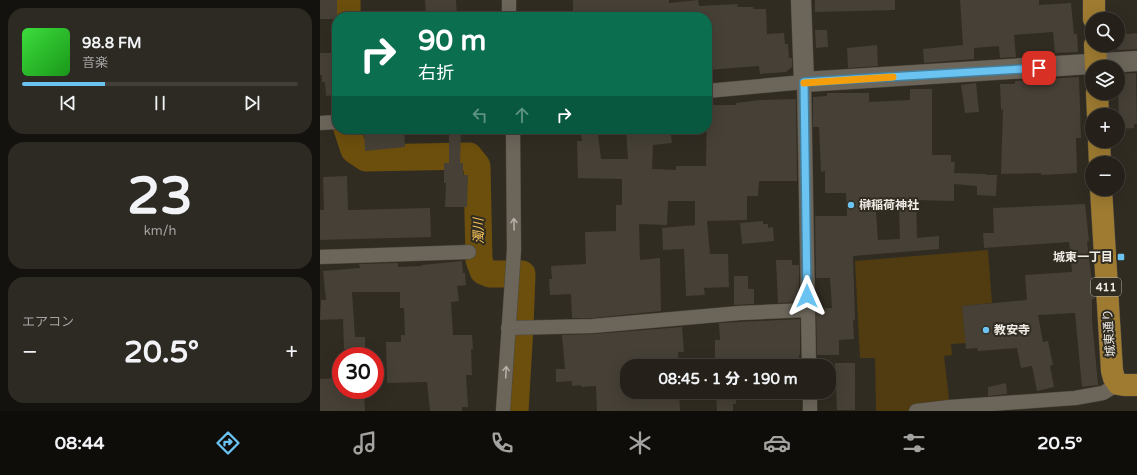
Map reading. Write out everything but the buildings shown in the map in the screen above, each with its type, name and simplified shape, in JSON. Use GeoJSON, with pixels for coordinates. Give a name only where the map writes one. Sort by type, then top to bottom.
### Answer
{"type":"FeatureCollection","features":[{"type":"Feature","properties":{"kind":"highway"},"geometry":{"type":"LineString","coordinates":[[1094,0],[1094,12]]}},
{"type":"Feature","properties":{"kind":"highway","name":"城東通り"},"geometry":{"type":"LineString","coordinates":[[1101,196],[1112,371],[1114,378],[1127,385]]}},
{"type":"Feature","properties":{"kind":"street"},"geometry":{"type":"LineString","coordinates":[[509,0],[510,12]]}},
{"type":"Feature","properties":{"kind":"street"},"geometry":{"type":"LineString","coordinates":[[801,0],[804,82],[809,359]]}},
{"type":"Feature","properties":{"kind":"street"},"geometry":{"type":"LineString","coordinates":[[712,91],[1096,59],[1137,61]]}},
{"type":"Feature","properties":{"kind":"street"},"geometry":{"type":"LineString","coordinates":[[320,123],[332,122]]}},
{"type":"Feature","properties":{"kind":"street"},"geometry":{"type":"LineString","coordinates":[[503,411],[513,263],[512,134]]}},
{"type":"Feature","properties":{"kind":"street"},"geometry":{"type":"LineString","coordinates":[[320,257],[469,252]]}},
{"type":"Feature","properties":{"kind":"street"},"geometry":{"type":"LineString","coordinates":[[508,328],[593,326],[740,313],[807,310]]}},
{"type":"Feature","properties":{"kind":"street"},"geometry":{"type":"LineString","coordinates":[[916,411],[950,407],[1075,404],[1127,385]]}},
{"type":"Feature","properties":{"kind":"street"},"geometry":{"type":"LineString","coordinates":[[810,399],[810,411]]}},
{"type":"Feature","properties":{"kind":"shaded area"},"geometry":{"type":"Polygon","coordinates":[[[988,250],[992,303],[962,306],[966,343],[951,344],[952,355],[944,356],[950,407],[916,411],[876,411],[875,358],[860,358],[855,261],[988,250]]]}},
{"type":"Feature","properties":{"kind":"waterway","name":"濁川"},"geometry":{"type":"LineString","coordinates":[[347,0],[347,12]]}},
{"type":"Feature","properties":{"kind":"waterway","name":"濁川"},"geometry":{"type":"LineString","coordinates":[[349,134],[354,150],[366,158],[469,156],[477,166],[479,260],[483,271],[490,274],[522,274],[515,411]]}},
{"type":"Feature","properties":{"kind":"slow traffic"},"geometry":{"type":"LineString","coordinates":[[804,83],[893,77]]}},
{"type":"Feature","properties":{"kind":"place","name":"榊稲荷神社"},"geometry":{"type":"Point","coordinates":[851,205]}},
{"type":"Feature","properties":{"kind":"place","name":"城東一丁目"},"geometry":{"type":"Point","coordinates":[1121,257]}},
{"type":"Feature","properties":{"kind":"place","name":"教安寺"},"geometry":{"type":"Point","coordinates":[986,330]}},
{"type":"Feature","properties":{"kind":"route"},"geometry":{"type":"LineString","coordinates":[[807,296],[804,82],[1039,68]]}}]}
